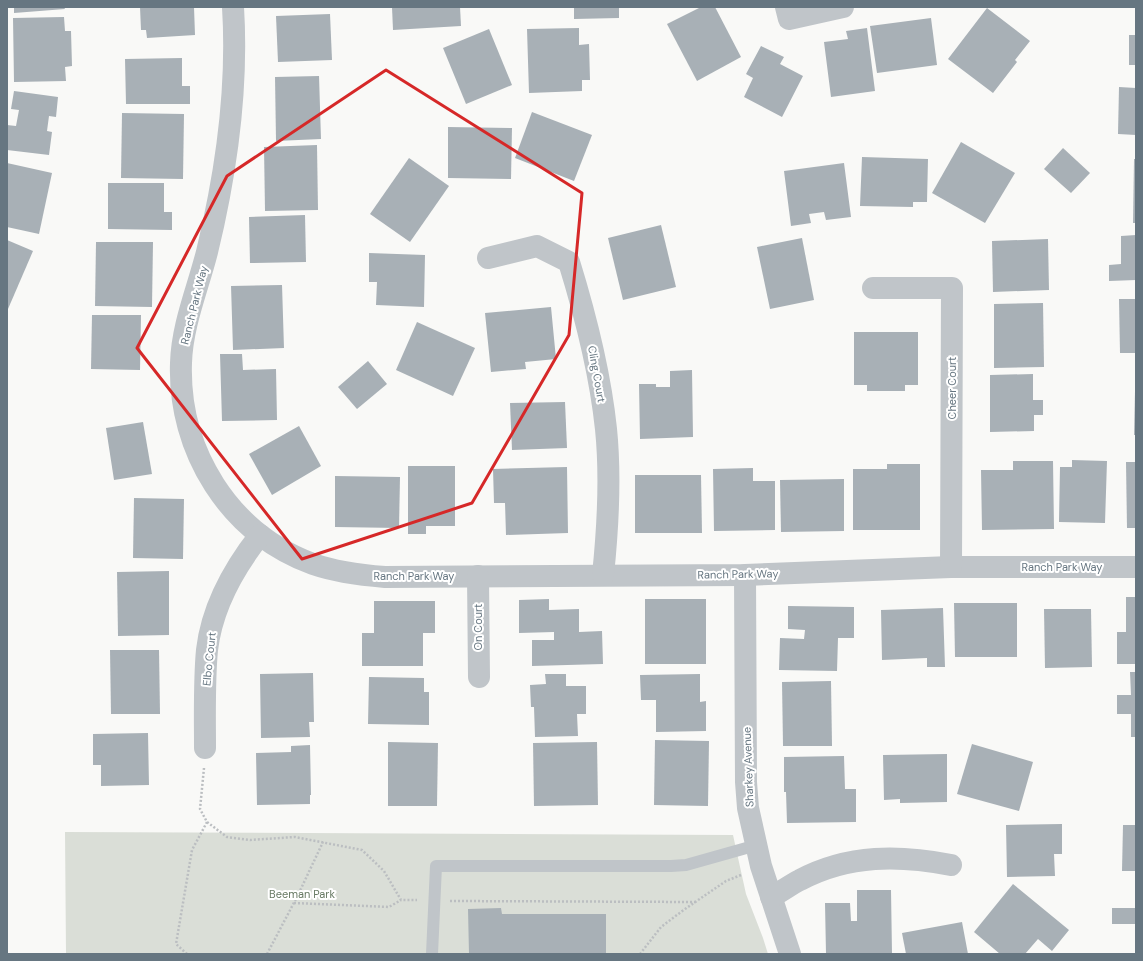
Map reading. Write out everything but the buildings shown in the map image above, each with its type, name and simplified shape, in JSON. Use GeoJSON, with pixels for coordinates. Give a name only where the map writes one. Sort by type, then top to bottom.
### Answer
{"type":"FeatureCollection","features":[{"type":"Feature","properties":{"kind":"street","name":"Ranch Park Way"},"geometry":{"type":"LineString","coordinates":[[232,7],[233,75],[228,135],[220,194],[209,245],[184,337],[181,362],[181,386],[184,411],[190,435],[199,458],[211,481],[241,518],[260,535],[290,554],[313,564],[337,571],[361,575],[478,576],[746,574],[951,567],[1136,567]]}},
{"type":"Feature","properties":{"kind":"street"},"geometry":{"type":"LineString","coordinates":[[786,7],[789,19],[843,7]]}},
{"type":"Feature","properties":{"kind":"street","name":"Cling Court"},"geometry":{"type":"LineString","coordinates":[[488,258],[537,246],[569,262],[584,311],[600,382],[606,430],[608,527],[603,575]]}},
{"type":"Feature","properties":{"kind":"street","name":"Cheer Court"},"geometry":{"type":"LineString","coordinates":[[873,288],[952,288],[951,567]]}},
{"type":"Feature","properties":{"kind":"street","name":"Elbo Court"},"geometry":{"type":"LineString","coordinates":[[205,748],[205,676],[207,648],[212,624],[220,599],[231,576],[244,555],[260,535]]}},
{"type":"Feature","properties":{"kind":"street","name":"Sharkey Avenue"},"geometry":{"type":"LineString","coordinates":[[746,574],[746,782],[748,808],[759,856],[790,954]]}},
{"type":"Feature","properties":{"kind":"street","name":"On Court"},"geometry":{"type":"LineString","coordinates":[[478,576],[479,677]]}},
{"type":"Feature","properties":{"kind":"street"},"geometry":{"type":"LineString","coordinates":[[771,897],[801,879],[850,862],[901,858],[926,860],[951,865]]}},
{"type":"Feature","properties":{"kind":"lane"},"geometry":{"type":"LineString","coordinates":[[432,954],[436,866],[671,866],[759,856]]}},
{"type":"Feature","properties":{"kind":"path"},"geometry":{"type":"LineString","coordinates":[[205,748],[200,810],[207,822],[227,837],[250,840],[295,837],[362,850],[384,871],[401,900]]}},
{"type":"Feature","properties":{"kind":"path"},"geometry":{"type":"LineString","coordinates":[[186,954],[176,944],[192,850],[207,822]]}},
{"type":"Feature","properties":{"kind":"path"},"geometry":{"type":"LineString","coordinates":[[267,954],[294,903],[323,842]]}},
{"type":"Feature","properties":{"kind":"path"},"geometry":{"type":"LineString","coordinates":[[640,954],[661,927],[759,856]]}},
{"type":"Feature","properties":{"kind":"path"},"geometry":{"type":"LineString","coordinates":[[294,903],[389,907],[401,900],[695,902]]}},
{"type":"Feature","properties":{"kind":"highlighted area"},"geometry":{"type":"Polygon","coordinates":[[[386,70],[582,193],[569,335],[472,503],[302,559],[137,348],[227,176],[386,70]]]}},
{"type":"Feature","properties":{"kind":"green space","name":"Beeman Park"},"geometry":{"type":"Polygon","coordinates":[[[65,832],[733,835],[746,894],[768,954],[66,954],[65,832]]]}}]}
